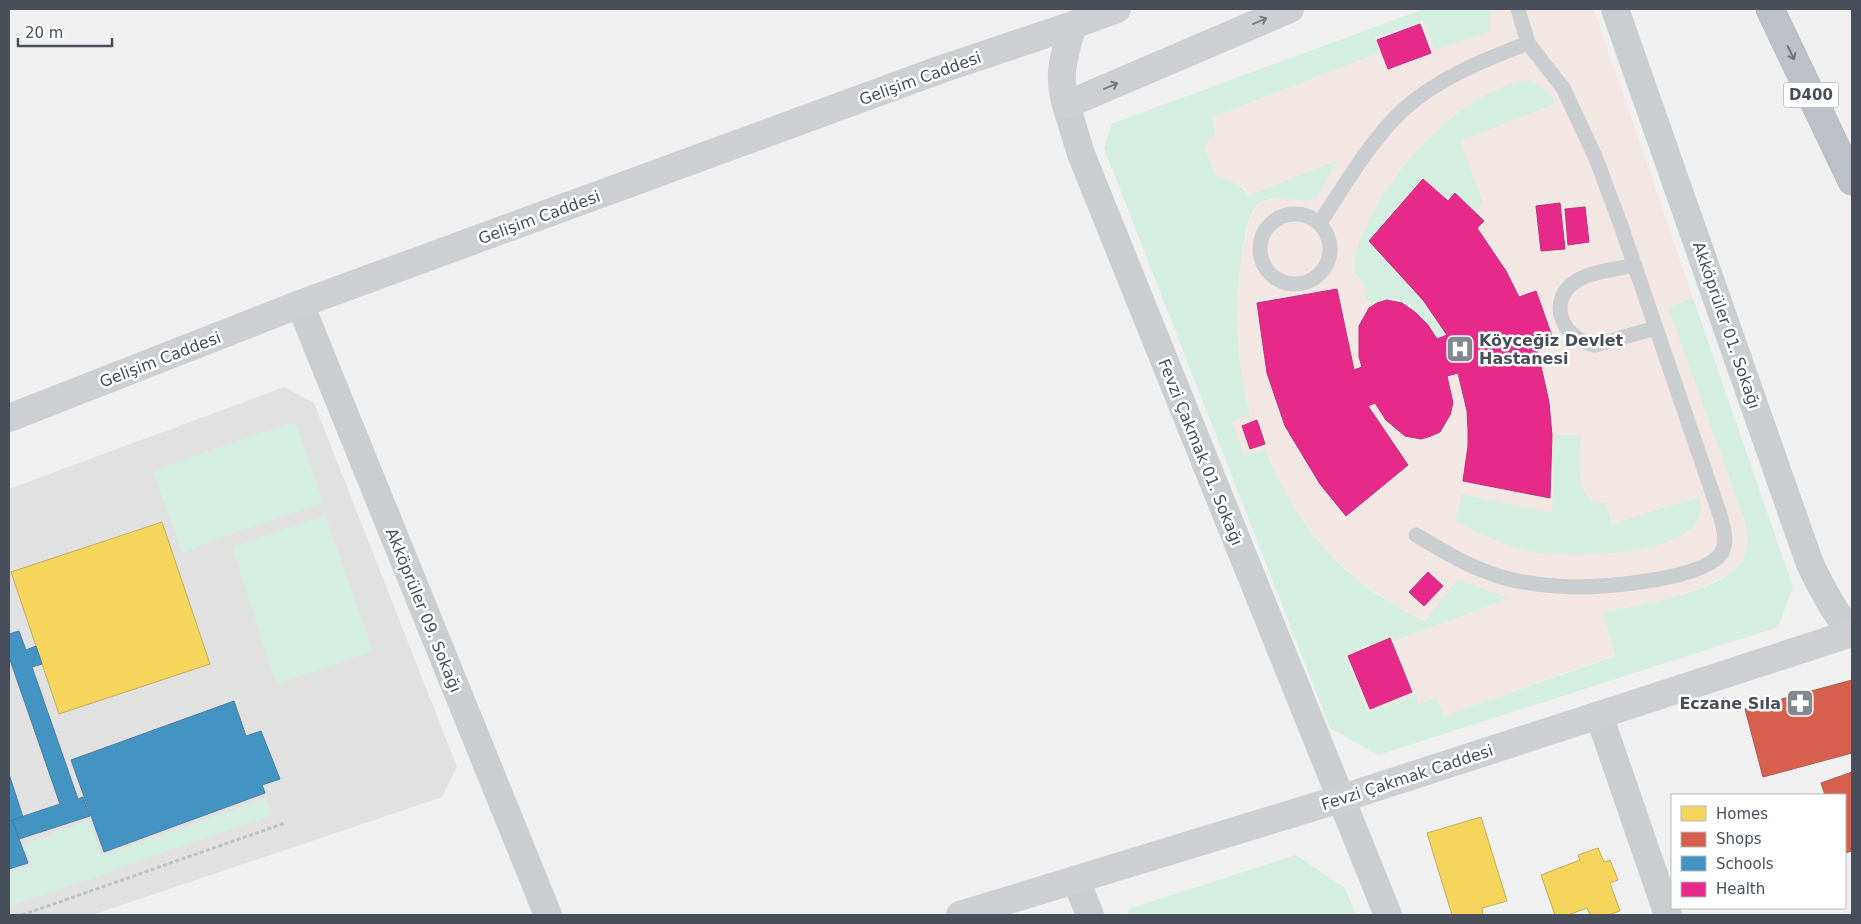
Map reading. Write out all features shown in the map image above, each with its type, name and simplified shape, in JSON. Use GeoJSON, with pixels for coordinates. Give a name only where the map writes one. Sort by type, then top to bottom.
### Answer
{"type":"FeatureCollection","features":[{"type":"Feature","properties":{"kind":"highway","name":"D400"},"geometry":{"type":"LineString","coordinates":[[1770,9],[1852,181]]}},
{"type":"Feature","properties":{"kind":"street","name":"Gelişim Caddesi"},"geometry":{"type":"LineString","coordinates":[[9,418],[300,304],[939,70],[1117,9]]}},
{"type":"Feature","properties":{"kind":"street"},"geometry":{"type":"LineString","coordinates":[[1073,25],[1063,58],[1061,86],[1066,105],[1290,9]]}},
{"type":"Feature","properties":{"kind":"street","name":"Akköprüler 01. Sokağı"},"geometry":{"type":"LineString","coordinates":[[1614,9],[1810,564],[1822,591],[1838,617],[1852,633]]}},
{"type":"Feature","properties":{"kind":"street","name":"Fevzi Çakmak 01. Sokağı"},"geometry":{"type":"LineString","coordinates":[[1066,105],[1081,154],[1388,915]]}},
{"type":"Feature","properties":{"kind":"street","name":"Akköprüler 09. Sokağı"},"geometry":{"type":"LineString","coordinates":[[300,304],[548,915]]}},
{"type":"Feature","properties":{"kind":"street","name":"Fevzi Çakmak Caddesi"},"geometry":{"type":"LineString","coordinates":[[960,915],[1340,798],[1852,633]]}},
{"type":"Feature","properties":{"kind":"street"},"geometry":{"type":"LineString","coordinates":[[1600,715],[1668,915]]}},
{"type":"Feature","properties":{"kind":"street"},"geometry":{"type":"LineString","coordinates":[[1076,880],[1090,915]]}},
{"type":"Feature","properties":{"kind":"lane"},"geometry":{"type":"LineString","coordinates":[[1416,535],[1454,557],[1491,574],[1549,585],[1572,587],[1632,583],[1666,577],[1714,562],[1723,551],[1725,536],[1720,515],[1635,265],[1594,156],[1563,88],[1528,43],[1518,9]]}},
{"type":"Feature","properties":{"kind":"lane"},"geometry":{"type":"LineString","coordinates":[[1319,224],[1383,132],[1404,110],[1422,95],[1467,68],[1528,43]]}},
{"type":"Feature","properties":{"kind":"lane"},"geometry":{"type":"LineString","coordinates":[[1287,215],[1309,217],[1319,224],[1326,233],[1330,245],[1329,257],[1317,277],[1306,282],[1294,284],[1282,282],[1272,276],[1265,267],[1261,257],[1263,235],[1269,226],[1287,215]]}},
{"type":"Feature","properties":{"kind":"lane"},"geometry":{"type":"LineString","coordinates":[[1635,265],[1578,280],[1569,287],[1563,297],[1561,318],[1572,337],[1595,345],[1656,328]]}},
{"type":"Feature","properties":{"kind":"path"},"geometry":{"type":"LineString","coordinates":[[22,915],[285,823]]}},
{"type":"Feature","properties":{"kind":"shaded area","name":"Köyceğiz Devlet Hastanesi"},"geometry":{"type":"Polygon","coordinates":[[[1490,9],[1594,9],[1693,298],[1668,307],[1744,519],[1748,537],[1746,552],[1740,563],[1731,572],[1703,587],[1658,601],[1603,612],[1615,655],[1444,716],[1419,705],[1416,695],[1368,713],[1345,655],[1392,635],[1395,641],[1509,598],[1425,621],[1399,608],[1363,584],[1322,547],[1307,530],[1290,505],[1265,449],[1244,455],[1232,421],[1243,388],[1238,364],[1236,302],[1240,265],[1250,218],[1260,203],[1275,199],[1338,161],[1249,195],[1244,187],[1216,175],[1205,155],[1205,143],[1209,139],[1211,117],[1379,53],[1373,39],[1423,21],[1435,50],[1490,32],[1490,9]]]}},
{"type":"Feature","properties":{"kind":"shaded area"},"geometry":{"type":"Polygon","coordinates":[[[284,387],[314,403],[457,767],[442,797],[92,915],[9,915],[9,489],[284,387]]]}},
{"type":"Feature","properties":{"kind":"green space"},"geometry":{"type":"Polygon","coordinates":[[[1424,9],[1490,9],[1490,32],[1435,50],[1423,21],[1374,38],[1379,53],[1212,117],[1216,135],[1209,139],[1204,149],[1216,175],[1239,185],[1249,195],[1338,160],[1317,197],[1306,201],[1278,198],[1266,200],[1256,206],[1249,220],[1240,263],[1237,328],[1241,370],[1250,414],[1232,421],[1244,455],[1265,449],[1292,505],[1327,552],[1371,590],[1396,606],[1425,621],[1457,580],[1510,598],[1394,641],[1391,636],[1345,655],[1368,713],[1416,695],[1419,705],[1436,698],[1444,716],[1615,656],[1603,612],[1696,590],[1714,583],[1729,574],[1740,564],[1747,548],[1744,519],[1668,307],[1693,298],[1793,587],[1778,627],[1378,755],[1330,728],[1104,148],[1111,124],[1424,9]]]}},
{"type":"Feature","properties":{"kind":"green space"},"geometry":{"type":"Polygon","coordinates":[[[1527,80],[1541,85],[1557,103],[1460,141],[1483,203],[1475,211],[1455,192],[1448,199],[1423,177],[1368,241],[1418,296],[1445,333],[1437,337],[1423,318],[1403,302],[1387,298],[1372,304],[1366,299],[1364,284],[1355,273],[1354,268],[1361,240],[1374,210],[1393,180],[1416,152],[1443,125],[1471,104],[1499,88],[1527,80]]]}},
{"type":"Feature","properties":{"kind":"green space"},"geometry":{"type":"Polygon","coordinates":[[[295,421],[323,502],[182,552],[153,471],[295,421]]]}},
{"type":"Feature","properties":{"kind":"green space"},"geometry":{"type":"Polygon","coordinates":[[[1555,435],[1581,435],[1580,472],[1584,490],[1595,503],[1606,503],[1612,524],[1699,497],[1699,517],[1686,532],[1664,543],[1635,550],[1574,555],[1529,551],[1491,538],[1455,521],[1462,494],[1552,513],[1555,435]]]}},
{"type":"Feature","properties":{"kind":"green space"},"geometry":{"type":"Polygon","coordinates":[[[325,515],[373,651],[277,685],[232,547],[325,515]]]}},
{"type":"Feature","properties":{"kind":"green space"},"geometry":{"type":"Polygon","coordinates":[[[266,798],[272,815],[9,907],[9,874],[32,865],[24,844],[89,821],[102,856],[266,798]]]}},
{"type":"Feature","properties":{"kind":"green space"},"geometry":{"type":"Polygon","coordinates":[[[1296,855],[1345,888],[1356,915],[1126,915],[1131,908],[1296,855]]]}},
{"type":"Feature","properties":{"kind":"building: Homes"},"geometry":{"type":"Polygon","coordinates":[[[162,522],[210,664],[59,714],[11,572],[162,522]]]}},
{"type":"Feature","properties":{"kind":"building: Homes"},"geometry":{"type":"Polygon","coordinates":[[[1481,817],[1507,901],[1482,908],[1483,915],[1452,915],[1427,833],[1481,817]]]}},
{"type":"Feature","properties":{"kind":"building: Homes"},"geometry":{"type":"Polygon","coordinates":[[[1598,848],[1604,862],[1610,860],[1618,880],[1610,883],[1620,911],[1608,915],[1590,915],[1587,908],[1568,915],[1555,915],[1541,875],[1580,860],[1578,855],[1598,848]]]}},
{"type":"Feature","properties":{"kind":"building: Shops"},"geometry":{"type":"Polygon","coordinates":[[[1852,680],[1852,753],[1763,777],[1745,709],[1852,680]]]}},
{"type":"Feature","properties":{"kind":"building: Shops"},"geometry":{"type":"Polygon","coordinates":[[[1852,772],[1852,851],[1846,853],[1846,794],[1825,794],[1821,783],[1852,772]]]}},
{"type":"Feature","properties":{"kind":"building: Schools"},"geometry":{"type":"Polygon","coordinates":[[[19,631],[26,650],[36,646],[42,664],[32,667],[78,799],[83,797],[90,816],[19,839],[12,820],[60,804],[9,657],[9,634],[19,631]]]}},
{"type":"Feature","properties":{"kind":"building: Schools"},"geometry":{"type":"Polygon","coordinates":[[[234,701],[246,736],[261,731],[280,779],[262,785],[265,793],[104,852],[71,760],[234,701]]]}},
{"type":"Feature","properties":{"kind":"building: Schools"},"geometry":{"type":"Polygon","coordinates":[[[9,774],[23,817],[12,820],[28,863],[9,869],[9,774]]]}},
{"type":"Feature","properties":{"kind":"building: Health"},"geometry":{"type":"Polygon","coordinates":[[[1420,24],[1431,53],[1388,69],[1377,40],[1420,24]]]}},
{"type":"Feature","properties":{"kind":"building: Health"},"geometry":{"type":"Polygon","coordinates":[[[1423,179],[1448,201],[1455,193],[1484,221],[1477,228],[1506,271],[1519,297],[1536,291],[1553,339],[1536,344],[1549,402],[1552,435],[1550,498],[1463,481],[1468,446],[1468,429],[1467,411],[1458,373],[1447,376],[1453,403],[1450,415],[1440,432],[1431,436],[1421,439],[1405,436],[1386,420],[1375,403],[1368,406],[1408,465],[1346,516],[1320,484],[1285,426],[1267,373],[1257,303],[1337,289],[1354,370],[1362,367],[1359,357],[1359,326],[1369,308],[1377,303],[1387,300],[1402,303],[1415,312],[1428,325],[1437,339],[1447,335],[1423,300],[1369,241],[1423,179]]]}},
{"type":"Feature","properties":{"kind":"building: Health"},"geometry":{"type":"Polygon","coordinates":[[[1560,203],[1565,249],[1541,251],[1536,206],[1560,203]]]}},
{"type":"Feature","properties":{"kind":"building: Health"},"geometry":{"type":"Polygon","coordinates":[[[1585,207],[1589,242],[1568,245],[1565,209],[1585,207]]]}},
{"type":"Feature","properties":{"kind":"building: Health"},"geometry":{"type":"Polygon","coordinates":[[[1257,420],[1265,444],[1250,449],[1242,426],[1257,420]]]}},
{"type":"Feature","properties":{"kind":"building: Health"},"geometry":{"type":"Polygon","coordinates":[[[1428,572],[1443,586],[1424,606],[1409,592],[1428,572]]]}},
{"type":"Feature","properties":{"kind":"building: Health"},"geometry":{"type":"Polygon","coordinates":[[[1390,638],[1412,692],[1370,709],[1348,656],[1390,638]]]}},
{"type":"Feature","properties":{"kind":"place","name":"Köyceğiz Devlet Hastanesi"},"geometry":{"type":"Point","coordinates":[1460,349]}},
{"type":"Feature","properties":{"kind":"place","name":"Eczane Sıla"},"geometry":{"type":"Point","coordinates":[1800,703]}}]}
